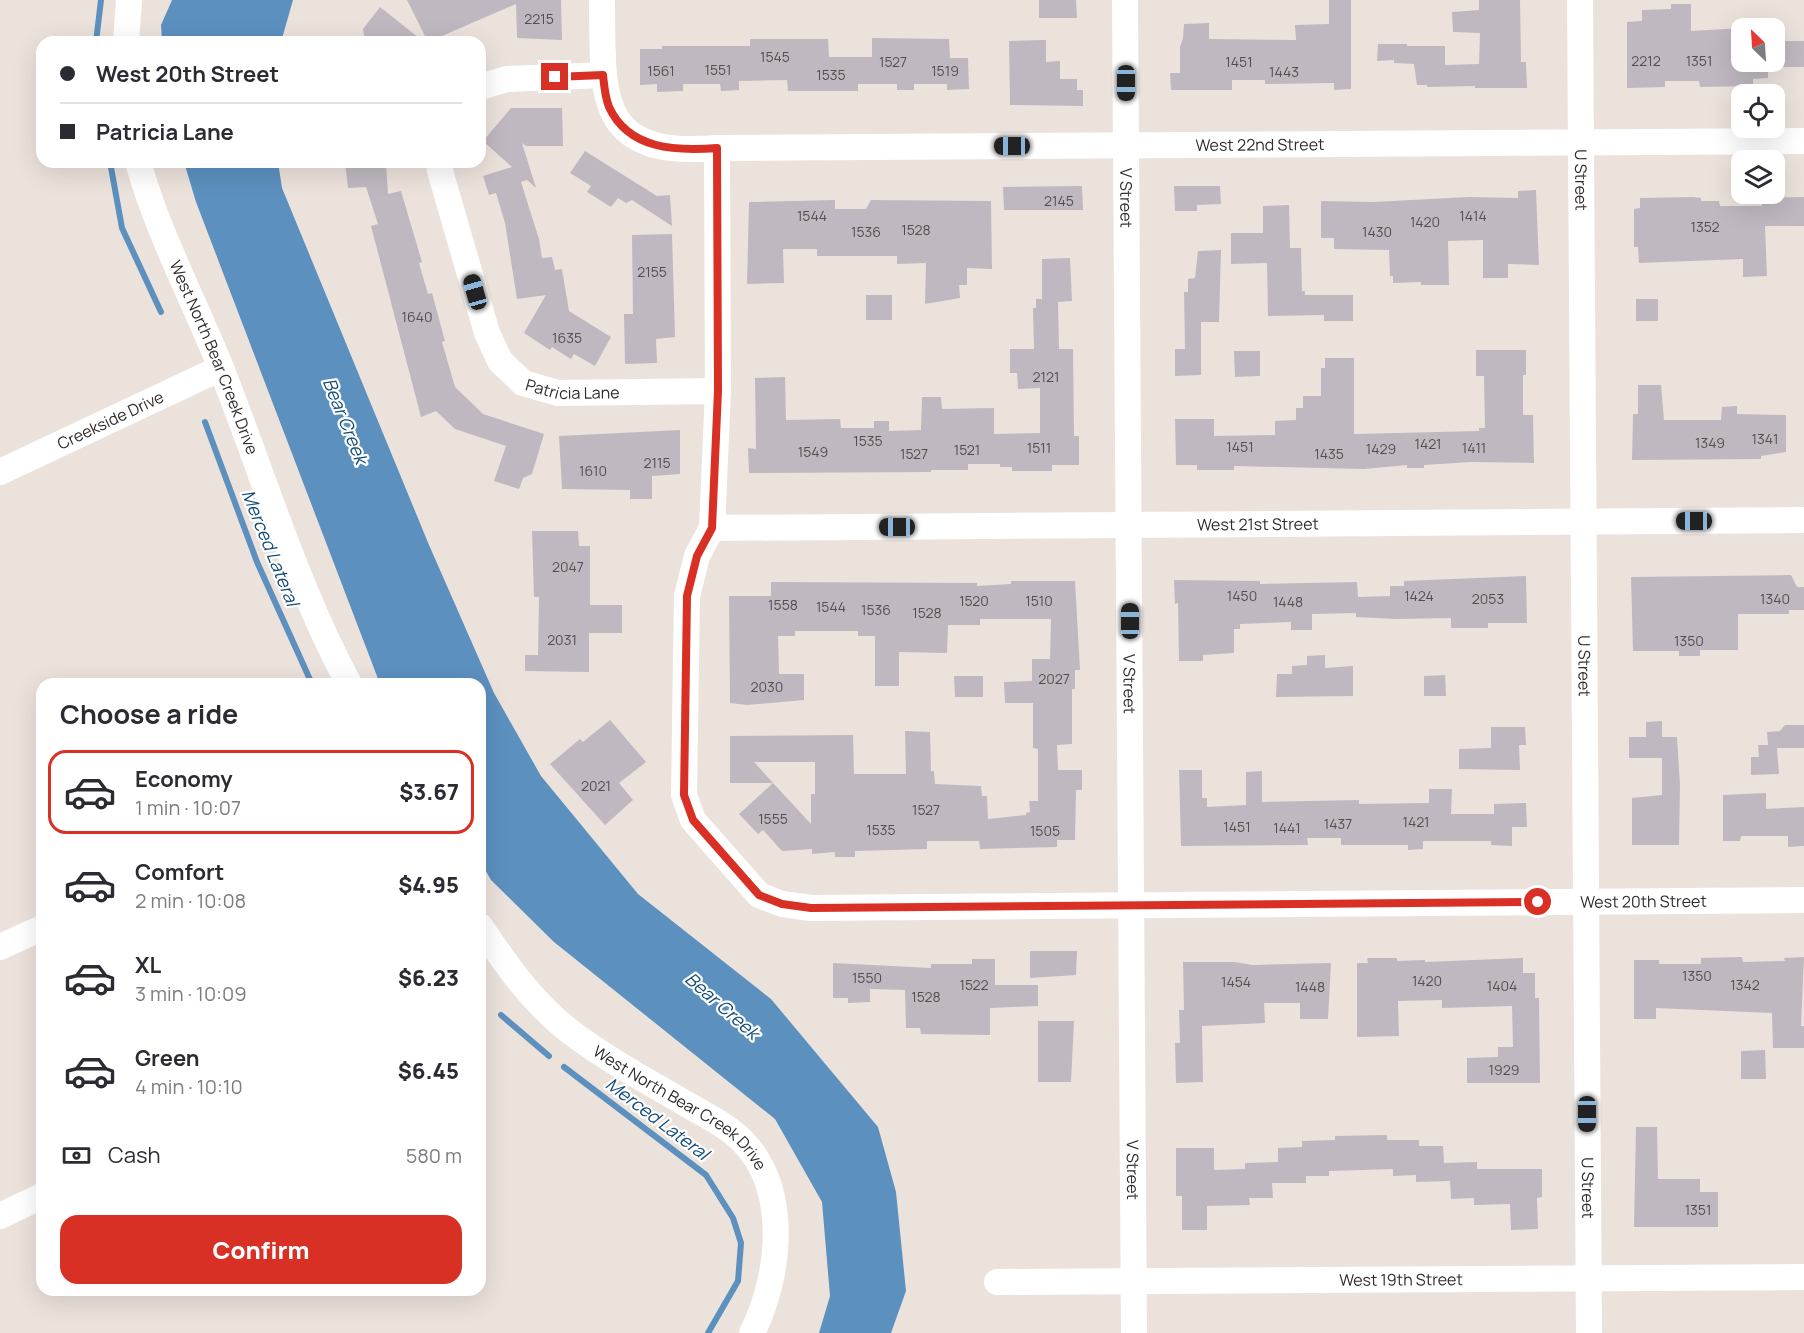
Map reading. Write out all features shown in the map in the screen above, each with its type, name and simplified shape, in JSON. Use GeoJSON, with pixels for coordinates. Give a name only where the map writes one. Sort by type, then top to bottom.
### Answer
{"type":"FeatureCollection","features":[{"type":"Feature","properties":{"kind":"street"},"geometry":{"type":"LineString","coordinates":[[126,36],[129,0]]}},
{"type":"Feature","properties":{"kind":"street","name":"West 22nd Street"},"geometry":{"type":"LineString","coordinates":[[603,0],[603,75],[608,105],[620,126],[640,141],[688,150],[1804,141]]}},
{"type":"Feature","properties":{"kind":"street","name":"V Street"},"geometry":{"type":"LineString","coordinates":[[1125,0],[1134,1333]]}},
{"type":"Feature","properties":{"kind":"street","name":"U Street"},"geometry":{"type":"LineString","coordinates":[[1580,0],[1589,1333]]}},
{"type":"Feature","properties":{"kind":"street"},"geometry":{"type":"LineString","coordinates":[[486,85],[507,80],[603,75]]}},
{"type":"Feature","properties":{"kind":"street"},"geometry":{"type":"LineString","coordinates":[[712,528],[718,391],[717,148]]}},
{"type":"Feature","properties":{"kind":"street","name":"West North Bear Creek Drive"},"geometry":{"type":"LineString","coordinates":[[140,168],[147,195],[221,368],[303,585],[346,678]]}},
{"type":"Feature","properties":{"kind":"street","name":"Patricia Lane"},"geometry":{"type":"LineString","coordinates":[[440,168],[487,333],[500,361],[523,383],[558,393],[718,391]]}},
{"type":"Feature","properties":{"kind":"street","name":"Creekside Drive"},"geometry":{"type":"LineString","coordinates":[[0,472],[221,368]]}},
{"type":"Feature","properties":{"kind":"street","name":"West 21st Street"},"geometry":{"type":"LineString","coordinates":[[712,528],[1804,520]]}},
{"type":"Feature","properties":{"kind":"street","name":"West 20th Street"},"geometry":{"type":"LineString","coordinates":[[712,528],[697,556],[687,596],[684,795],[693,820],[759,895],[782,904],[811,908],[1804,900]]}},
{"type":"Feature","properties":{"kind":"street"},"geometry":{"type":"LineString","coordinates":[[0,947],[36,931]]}},
{"type":"Feature","properties":{"kind":"street","name":"West North Bear Creek Drive"},"geometry":{"type":"LineString","coordinates":[[488,954],[567,1030],[732,1131],[758,1162],[769,1189],[776,1233],[774,1269],[761,1315],[752,1333]]}},
{"type":"Feature","properties":{"kind":"street"},"geometry":{"type":"LineString","coordinates":[[0,1216],[36,1199]]}},
{"type":"Feature","properties":{"kind":"street","name":"West 19th Street"},"geometry":{"type":"LineString","coordinates":[[997,1281],[1804,1277]]}},
{"type":"Feature","properties":{"kind":"water"},"geometry":{"type":"Polygon","coordinates":[[[172,0],[293,0],[283,36],[162,36],[161,25],[172,0]]]}},
{"type":"Feature","properties":{"kind":"water","name":"Bear Creek"},"geometry":{"type":"Polygon","coordinates":[[[186,168],[279,168],[282,188],[429,545],[494,693],[541,776],[638,894],[771,999],[878,1127],[896,1192],[906,1291],[891,1333],[819,1333],[830,1296],[822,1202],[775,1119],[554,942],[491,880],[486,871],[486,678],[378,678],[196,202],[186,168]]]}},
{"type":"Feature","properties":{"kind":"building"},"geometry":{"type":"Polygon","coordinates":[[[407,0],[561,0],[562,40],[517,38],[516,4],[442,36],[425,36],[407,0]]]}},
{"type":"Feature","properties":{"kind":"building"},"geometry":{"type":"Polygon","coordinates":[[[1039,0],[1076,0],[1077,18],[1039,18],[1039,0]]]}},
{"type":"Feature","properties":{"kind":"building"},"geometry":{"type":"Polygon","coordinates":[[[1329,0],[1351,0],[1351,89],[1334,90],[1334,83],[1265,84],[1265,80],[1232,80],[1232,90],[1171,90],[1170,73],[1180,73],[1180,47],[1184,24],[1209,23],[1209,39],[1296,40],[1295,25],[1329,24],[1329,0]]]}},
{"type":"Feature","properties":{"kind":"building"},"geometry":{"type":"Polygon","coordinates":[[[1479,0],[1520,0],[1521,62],[1526,62],[1527,88],[1427,87],[1427,85],[1417,85],[1414,64],[1394,63],[1394,60],[1377,61],[1378,44],[1407,44],[1407,46],[1445,46],[1445,65],[1479,64],[1480,33],[1453,32],[1452,12],[1479,10],[1479,0]]]}},
{"type":"Feature","properties":{"kind":"building"},"geometry":{"type":"Polygon","coordinates":[[[1671,4],[1691,4],[1691,31],[1731,29],[1731,72],[1768,72],[1768,78],[1753,79],[1753,84],[1731,84],[1731,86],[1700,87],[1699,81],[1665,81],[1665,87],[1627,88],[1627,22],[1642,21],[1642,10],[1671,9],[1671,4]]]}},
{"type":"Feature","properties":{"kind":"building"},"geometry":{"type":"Polygon","coordinates":[[[380,7],[416,36],[364,36],[363,29],[380,7]]]}},
{"type":"Feature","properties":{"kind":"building"},"geometry":{"type":"Polygon","coordinates":[[[872,38],[949,39],[950,58],[968,58],[969,89],[947,90],[947,84],[914,84],[914,90],[897,90],[897,84],[858,84],[858,91],[788,91],[787,80],[739,81],[739,90],[721,91],[720,84],[683,84],[683,91],[657,92],[657,84],[640,85],[640,49],[662,49],[662,46],[750,46],[750,39],[828,39],[829,57],[872,57],[872,38]]]}},
{"type":"Feature","properties":{"kind":"building"},"geometry":{"type":"Polygon","coordinates":[[[1046,40],[1046,62],[1060,61],[1060,79],[1077,79],[1077,90],[1083,90],[1083,106],[1010,105],[1009,41],[1046,40]]]}},
{"type":"Feature","properties":{"kind":"building"},"geometry":{"type":"Polygon","coordinates":[[[1785,41],[1804,41],[1804,67],[1785,67],[1785,41]]]}},
{"type":"Feature","properties":{"kind":"building"},"geometry":{"type":"Polygon","coordinates":[[[511,108],[562,108],[563,146],[526,146],[522,143],[536,188],[527,180],[521,182],[539,239],[542,258],[552,257],[555,270],[562,269],[569,311],[611,337],[595,366],[574,354],[571,359],[552,347],[550,350],[524,333],[546,295],[517,299],[505,223],[496,193],[489,195],[483,176],[512,167],[486,144],[486,137],[511,108]]]}},
{"type":"Feature","properties":{"kind":"building"},"geometry":{"type":"Polygon","coordinates":[[[585,151],[657,196],[670,195],[672,226],[632,200],[626,203],[618,198],[611,207],[587,192],[591,186],[570,173],[585,151]]]}},
{"type":"Feature","properties":{"kind":"building"},"geometry":{"type":"Polygon","coordinates":[[[346,168],[386,168],[388,194],[401,191],[422,262],[419,263],[428,294],[432,293],[445,341],[442,342],[455,387],[483,414],[544,434],[532,474],[523,478],[519,489],[494,481],[506,446],[455,429],[436,411],[421,417],[371,226],[378,224],[366,187],[348,188],[346,168]]]}},
{"type":"Feature","properties":{"kind":"building"},"geometry":{"type":"Polygon","coordinates":[[[1082,186],[1083,210],[1004,210],[1003,187],[1082,186]]]}},
{"type":"Feature","properties":{"kind":"building"},"geometry":{"type":"Polygon","coordinates":[[[1174,186],[1220,186],[1221,204],[1197,205],[1197,211],[1175,211],[1174,186]]]}},
{"type":"Feature","properties":{"kind":"building"},"geometry":{"type":"Polygon","coordinates":[[[1536,190],[1539,265],[1508,264],[1508,278],[1483,278],[1483,240],[1448,241],[1449,285],[1421,285],[1421,282],[1393,283],[1393,276],[1390,276],[1389,250],[1334,249],[1334,238],[1321,238],[1321,201],[1518,198],[1518,191],[1536,190]]]}},
{"type":"Feature","properties":{"kind":"building"},"geometry":{"type":"Polygon","coordinates":[[[1693,197],[1701,198],[1701,201],[1719,201],[1720,206],[1762,206],[1762,204],[1785,204],[1785,197],[1804,197],[1804,226],[1765,226],[1767,276],[1743,277],[1743,259],[1639,263],[1638,247],[1634,247],[1634,209],[1640,208],[1640,198],[1693,197]]]}},
{"type":"Feature","properties":{"kind":"building"},"geometry":{"type":"Polygon","coordinates":[[[835,200],[835,209],[866,209],[871,200],[991,201],[992,269],[967,268],[967,285],[959,285],[960,298],[925,304],[926,263],[897,264],[897,256],[817,256],[817,249],[783,249],[784,283],[747,284],[749,202],[835,200]]]}},
{"type":"Feature","properties":{"kind":"building"},"geometry":{"type":"Polygon","coordinates":[[[1289,205],[1290,248],[1301,248],[1302,291],[1305,291],[1305,295],[1353,295],[1353,321],[1324,321],[1324,315],[1268,316],[1267,263],[1231,264],[1231,233],[1263,233],[1263,206],[1289,205]]]}},
{"type":"Feature","properties":{"kind":"building"},"geometry":{"type":"Polygon","coordinates":[[[672,234],[675,337],[656,339],[657,363],[625,364],[624,314],[633,314],[632,235],[672,234]]]}},
{"type":"Feature","properties":{"kind":"building"},"geometry":{"type":"Polygon","coordinates":[[[1221,250],[1219,322],[1201,322],[1201,375],[1175,376],[1175,349],[1185,349],[1184,292],[1188,292],[1188,279],[1195,278],[1198,251],[1221,250]]]}},
{"type":"Feature","properties":{"kind":"building"},"geometry":{"type":"Polygon","coordinates":[[[1070,258],[1072,301],[1058,302],[1059,349],[1073,349],[1074,436],[1079,436],[1079,465],[1052,465],[1052,471],[1012,471],[1012,467],[1000,467],[1000,464],[968,464],[968,470],[931,470],[931,472],[749,473],[748,448],[756,449],[755,378],[785,377],[786,420],[840,419],[841,428],[874,428],[874,421],[889,421],[889,431],[921,430],[922,397],[941,397],[942,409],[994,408],[994,434],[1040,433],[1040,388],[1018,389],[1017,373],[1010,373],[1010,349],[1034,349],[1033,308],[1036,308],[1036,299],[1042,299],[1042,259],[1070,258]]]}},
{"type":"Feature","properties":{"kind":"building"},"geometry":{"type":"Polygon","coordinates":[[[866,295],[892,295],[892,320],[866,320],[866,295]]]}},
{"type":"Feature","properties":{"kind":"building"},"geometry":{"type":"Polygon","coordinates":[[[1636,299],[1658,299],[1658,321],[1636,321],[1636,299]]]}},
{"type":"Feature","properties":{"kind":"building"},"geometry":{"type":"Polygon","coordinates":[[[1476,350],[1526,350],[1526,375],[1523,375],[1523,415],[1533,415],[1534,463],[1471,462],[1424,465],[1424,468],[1407,468],[1407,465],[1364,469],[1234,466],[1234,470],[1197,470],[1197,465],[1176,465],[1175,419],[1214,419],[1214,436],[1275,435],[1275,421],[1296,420],[1296,408],[1303,408],[1303,396],[1321,396],[1321,368],[1325,368],[1325,358],[1354,358],[1354,434],[1479,431],[1479,428],[1485,428],[1484,376],[1476,376],[1476,350]]]}},
{"type":"Feature","properties":{"kind":"building"},"geometry":{"type":"Polygon","coordinates":[[[1234,351],[1260,351],[1260,376],[1235,377],[1234,351]]]}},
{"type":"Feature","properties":{"kind":"building"},"geometry":{"type":"Polygon","coordinates":[[[1638,385],[1661,385],[1664,420],[1721,420],[1722,407],[1737,406],[1737,414],[1786,415],[1786,452],[1761,456],[1761,459],[1632,460],[1633,414],[1638,414],[1638,385]]]}},
{"type":"Feature","properties":{"kind":"building"},"geometry":{"type":"Polygon","coordinates":[[[680,430],[680,474],[652,476],[652,499],[630,499],[630,490],[562,489],[559,436],[680,430]]]}},
{"type":"Feature","properties":{"kind":"building"},"geometry":{"type":"Polygon","coordinates":[[[532,531],[578,531],[579,546],[590,546],[590,605],[622,605],[622,633],[589,633],[589,672],[525,671],[525,655],[538,655],[539,597],[534,597],[532,531]]]}},
{"type":"Feature","properties":{"kind":"building"},"geometry":{"type":"Polygon","coordinates":[[[1791,575],[1797,587],[1804,587],[1804,610],[1789,610],[1789,614],[1738,614],[1738,650],[1700,650],[1700,656],[1679,656],[1679,651],[1633,651],[1631,577],[1791,575]]]}},
{"type":"Feature","properties":{"kind":"building"},"geometry":{"type":"Polygon","coordinates":[[[1526,576],[1527,623],[1488,623],[1488,628],[1451,628],[1451,618],[1396,619],[1356,617],[1356,613],[1312,614],[1312,630],[1291,630],[1291,622],[1240,624],[1240,629],[1234,629],[1234,653],[1203,655],[1203,661],[1179,661],[1178,603],[1175,604],[1174,580],[1260,581],[1260,584],[1357,582],[1358,597],[1390,596],[1390,586],[1404,586],[1404,581],[1526,576]]]}},
{"type":"Feature","properties":{"kind":"building"},"geometry":{"type":"Polygon","coordinates":[[[1011,581],[1075,581],[1080,670],[1075,670],[1075,689],[1072,689],[1072,744],[1057,745],[1058,770],[1082,770],[1082,790],[1076,790],[1075,840],[1057,840],[1057,847],[980,849],[979,841],[927,841],[927,849],[855,851],[855,857],[835,857],[835,852],[812,854],[812,849],[782,851],[763,830],[758,834],[739,814],[773,783],[730,783],[730,736],[853,735],[854,774],[906,774],[905,731],[930,732],[931,771],[934,771],[935,784],[981,786],[982,796],[987,796],[988,819],[1026,815],[1030,812],[1029,801],[1038,801],[1038,749],[1033,748],[1033,703],[1005,703],[1004,682],[1032,681],[1032,659],[1050,659],[1051,619],[980,619],[980,625],[948,625],[947,653],[899,652],[899,686],[875,686],[875,636],[858,636],[858,631],[795,631],[795,636],[778,636],[779,674],[804,674],[804,700],[747,705],[730,703],[729,596],[771,596],[771,582],[977,583],[977,586],[1011,584],[1011,581]],[[754,762],[811,824],[811,794],[815,794],[815,762],[754,762]]]}},
{"type":"Feature","properties":{"kind":"building"},"geometry":{"type":"Polygon","coordinates":[[[1325,655],[1325,668],[1353,666],[1353,696],[1276,697],[1277,674],[1292,674],[1292,666],[1307,665],[1307,656],[1325,655]]]}},
{"type":"Feature","properties":{"kind":"building"},"geometry":{"type":"Polygon","coordinates":[[[1445,675],[1446,696],[1424,696],[1424,676],[1445,675]]]}},
{"type":"Feature","properties":{"kind":"building"},"geometry":{"type":"Polygon","coordinates":[[[954,676],[983,676],[983,697],[955,697],[954,676]]]}},
{"type":"Feature","properties":{"kind":"building"},"geometry":{"type":"Polygon","coordinates":[[[610,720],[646,762],[619,783],[633,800],[605,825],[550,764],[580,739],[583,742],[610,720]]]}},
{"type":"Feature","properties":{"kind":"building"},"geometry":{"type":"Polygon","coordinates":[[[1662,721],[1662,737],[1677,737],[1680,785],[1679,845],[1632,845],[1632,798],[1662,795],[1662,758],[1629,758],[1629,737],[1646,737],[1646,722],[1662,721]]]}},
{"type":"Feature","properties":{"kind":"building"},"geometry":{"type":"Polygon","coordinates":[[[1785,725],[1804,725],[1804,748],[1777,748],[1779,774],[1751,775],[1751,757],[1759,757],[1758,745],[1768,745],[1767,732],[1780,731],[1785,725]]]}},
{"type":"Feature","properties":{"kind":"building"},"geometry":{"type":"Polygon","coordinates":[[[1491,727],[1525,727],[1526,745],[1519,745],[1520,770],[1459,769],[1459,749],[1491,748],[1491,727]]]}},
{"type":"Feature","properties":{"kind":"building"},"geometry":{"type":"Polygon","coordinates":[[[1179,770],[1202,770],[1202,798],[1207,798],[1207,807],[1246,805],[1246,772],[1262,771],[1262,802],[1359,800],[1359,804],[1429,803],[1429,789],[1452,789],[1451,814],[1494,814],[1494,804],[1526,803],[1527,827],[1512,827],[1512,846],[1491,845],[1491,841],[1423,841],[1423,849],[1408,850],[1408,845],[1341,845],[1341,838],[1307,838],[1308,845],[1181,846],[1179,770]]]}},
{"type":"Feature","properties":{"kind":"building"},"geometry":{"type":"Polygon","coordinates":[[[1766,793],[1766,809],[1804,807],[1804,846],[1788,847],[1788,836],[1741,836],[1740,841],[1723,841],[1723,795],[1766,793]]]}},
{"type":"Feature","properties":{"kind":"building"},"geometry":{"type":"Polygon","coordinates":[[[1030,951],[1077,951],[1076,975],[1030,978],[1030,951]]]}},
{"type":"Feature","properties":{"kind":"building"},"geometry":{"type":"Polygon","coordinates":[[[1742,957],[1743,962],[1785,961],[1784,958],[1804,957],[1801,1026],[1804,1026],[1804,1048],[1773,1048],[1772,1013],[1656,1008],[1656,1019],[1634,1019],[1634,960],[1659,960],[1659,964],[1701,964],[1701,958],[1742,957]]]}},
{"type":"Feature","properties":{"kind":"building"},"geometry":{"type":"Polygon","coordinates":[[[1367,958],[1397,958],[1397,961],[1425,960],[1425,962],[1523,958],[1523,973],[1535,973],[1535,998],[1539,998],[1540,1083],[1467,1083],[1467,1058],[1498,1057],[1498,1047],[1513,1047],[1512,1006],[1442,1008],[1442,1000],[1398,1001],[1399,1036],[1357,1037],[1357,963],[1368,963],[1367,958]]]}},
{"type":"Feature","properties":{"kind":"building"},"geometry":{"type":"Polygon","coordinates":[[[972,959],[995,959],[995,985],[1038,985],[1038,1006],[990,1008],[990,1035],[921,1034],[920,1028],[906,1028],[905,990],[870,989],[870,1002],[848,1003],[848,998],[833,998],[833,963],[931,968],[931,964],[972,964],[972,959]]]}},
{"type":"Feature","properties":{"kind":"building"},"geometry":{"type":"Polygon","coordinates":[[[1183,962],[1234,962],[1253,965],[1331,963],[1328,1019],[1300,1019],[1300,1003],[1264,1003],[1265,1023],[1202,1026],[1203,1082],[1176,1083],[1175,1043],[1180,1043],[1179,1010],[1184,1010],[1183,962]]]}},
{"type":"Feature","properties":{"kind":"building"},"geometry":{"type":"Polygon","coordinates":[[[1038,1021],[1074,1021],[1071,1082],[1038,1082],[1038,1021]]]}},
{"type":"Feature","properties":{"kind":"building"},"geometry":{"type":"Polygon","coordinates":[[[1765,1050],[1766,1079],[1741,1079],[1741,1051],[1765,1050]]]}},
{"type":"Feature","properties":{"kind":"building"},"geometry":{"type":"Polygon","coordinates":[[[1636,1127],[1657,1127],[1658,1179],[1700,1179],[1700,1192],[1718,1192],[1718,1227],[1634,1227],[1636,1127]]]}},
{"type":"Feature","properties":{"kind":"building"},"geometry":{"type":"Polygon","coordinates":[[[1387,1135],[1387,1140],[1419,1140],[1419,1146],[1443,1146],[1444,1163],[1477,1162],[1477,1169],[1542,1169],[1542,1197],[1537,1198],[1538,1229],[1511,1230],[1510,1204],[1474,1205],[1474,1198],[1451,1199],[1450,1181],[1416,1182],[1416,1175],[1393,1176],[1393,1169],[1329,1171],[1329,1176],[1306,1176],[1306,1183],[1272,1183],[1273,1198],[1249,1198],[1250,1205],[1207,1206],[1207,1230],[1182,1230],[1182,1196],[1176,1196],[1176,1148],[1214,1148],[1214,1170],[1245,1169],[1245,1163],[1278,1162],[1278,1148],[1302,1147],[1302,1141],[1335,1140],[1335,1136],[1387,1135]]]}},
{"type":"Feature","properties":{"kind":"waterway","name":"Merced Lateral"},"geometry":{"type":"LineString","coordinates":[[97,36],[101,0]]}},
{"type":"Feature","properties":{"kind":"waterway","name":"Merced Lateral"},"geometry":{"type":"LineString","coordinates":[[111,168],[122,228],[161,312]]}},
{"type":"Feature","properties":{"kind":"waterway","name":"Merced Lateral"},"geometry":{"type":"LineString","coordinates":[[205,422],[257,562],[309,678]]}},
{"type":"Feature","properties":{"kind":"waterway","name":"Merced Lateral"},"geometry":{"type":"LineString","coordinates":[[501,1015],[549,1056]]}},
{"type":"Feature","properties":{"kind":"waterway","name":"Merced Lateral"},"geometry":{"type":"LineString","coordinates":[[564,1067],[706,1175],[733,1218],[741,1243],[738,1281],[708,1333]]}},
{"type":"Feature","properties":{"kind":"route"},"geometry":{"type":"LineString","coordinates":[[555,77],[603,75],[608,105],[620,126],[640,141],[688,150],[717,148],[718,391],[712,528],[690,575],[687,596],[684,795],[693,820],[759,895],[782,904],[811,908],[1538,902]]}}]}
